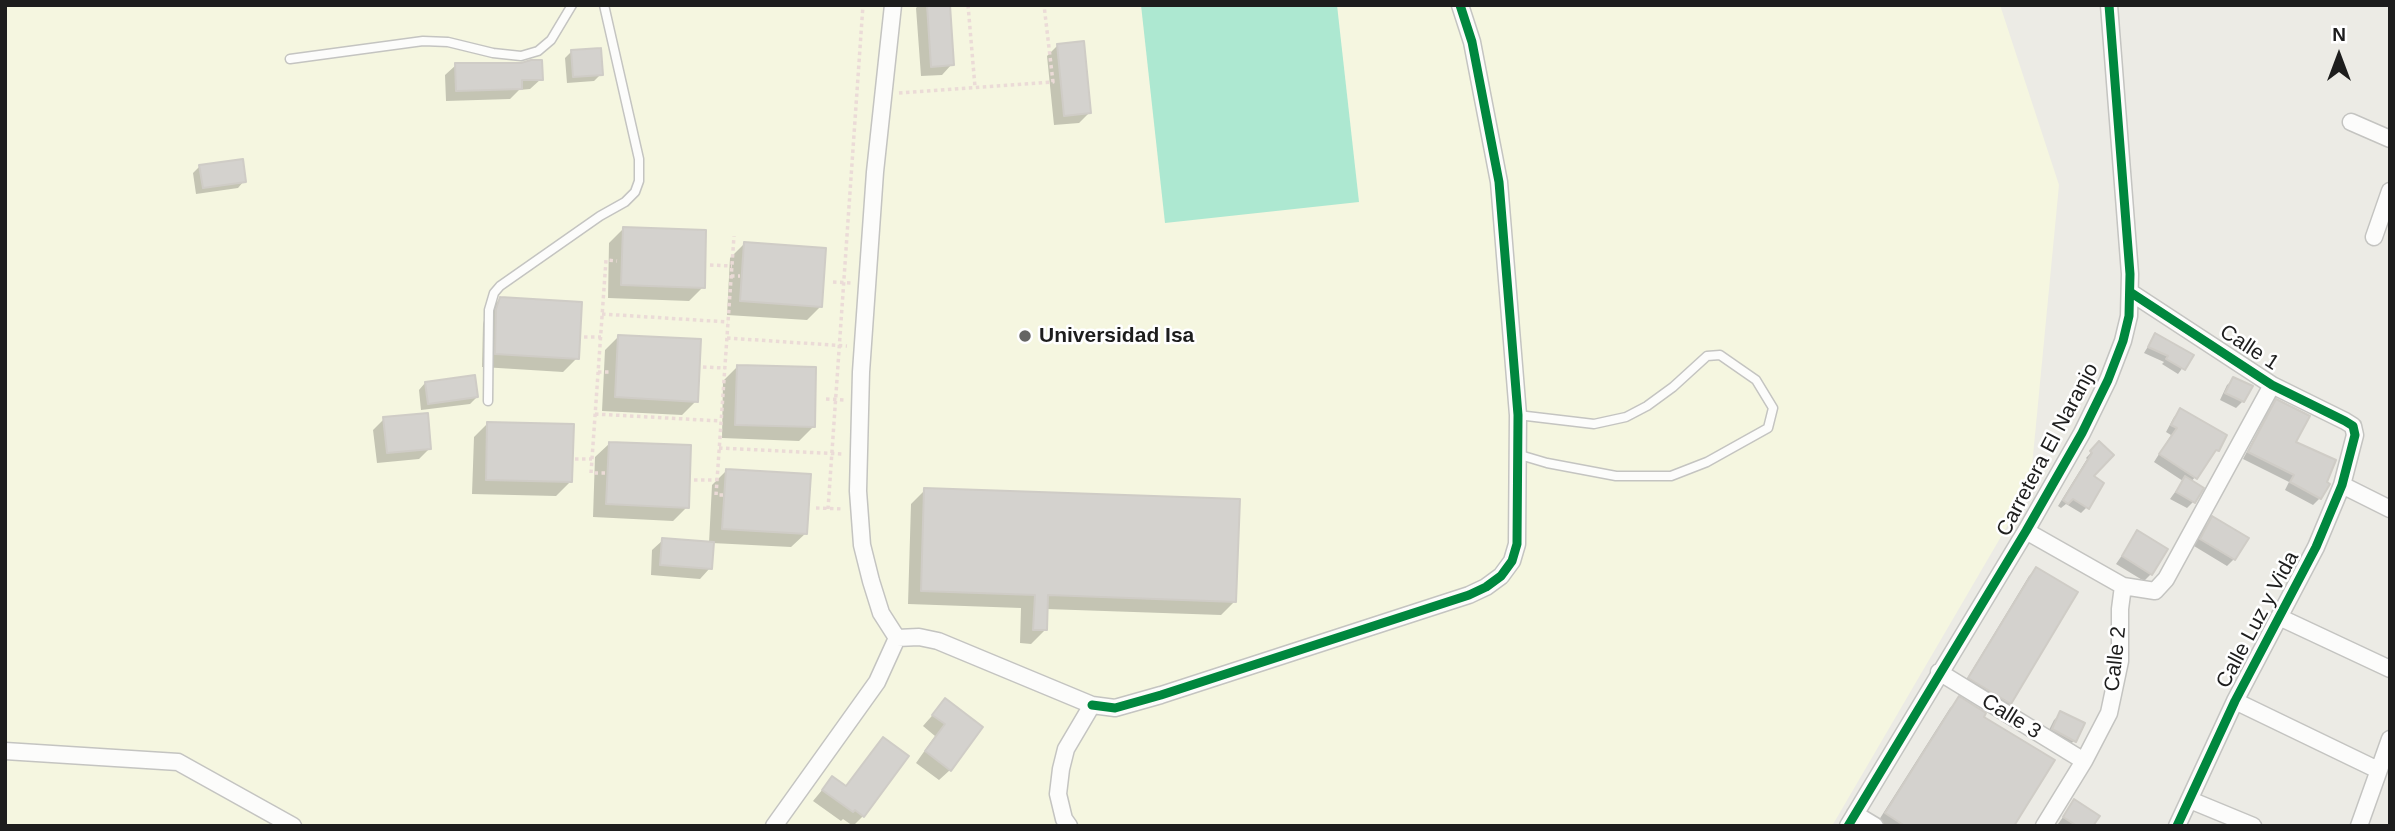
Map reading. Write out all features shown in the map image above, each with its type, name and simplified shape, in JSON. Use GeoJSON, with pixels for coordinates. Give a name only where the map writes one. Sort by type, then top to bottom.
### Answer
{"type":"FeatureCollection","features":[{"type":"Feature","properties":{"kind":"street"},"geometry":{"type":"LineString","coordinates":[[893,5],[875,172],[863,347],[859,455],[862,545],[881,613],[897,638]]}},
{"type":"Feature","properties":{"kind":"street"},"geometry":{"type":"LineString","coordinates":[[897,638],[919,637],[938,641],[1092,705],[1115,708],[1469,595],[1501,576],[1512,561],[1517,544],[1520,455],[1518,415],[1499,182],[1472,42],[1460,5]]}},
{"type":"Feature","properties":{"kind":"street","name":"Carretera El Naranjo"},"geometry":{"type":"LineString","coordinates":[[1851,820],[2026,531],[2082,433],[2108,380],[2126,330],[2130,292],[2109,5]]}},
{"type":"Feature","properties":{"kind":"street"},"geometry":{"type":"LineString","coordinates":[[2351,122],[2390,139]]}},
{"type":"Feature","properties":{"kind":"street"},"geometry":{"type":"LineString","coordinates":[[2374,237],[2390,191]]}},
{"type":"Feature","properties":{"kind":"street","name":"Calle 1"},"geometry":{"type":"LineString","coordinates":[[2130,292],[2272,385],[2353,426]]}},
{"type":"Feature","properties":{"kind":"street"},"geometry":{"type":"LineString","coordinates":[[2026,531],[2123,586],[2155,591],[2166,579],[2272,385]]}},
{"type":"Feature","properties":{"kind":"street","name":"Calle Luz y Vida"},"geometry":{"type":"LineString","coordinates":[[2177,826],[2235,701],[2316,547],[2342,485],[2355,435],[2353,426]]}},
{"type":"Feature","properties":{"kind":"street"},"geometry":{"type":"LineString","coordinates":[[2342,485],[2390,509]]}},
{"type":"Feature","properties":{"kind":"street","name":"Calle 2"},"geometry":{"type":"LineString","coordinates":[[2048,825],[2109,713],[2120,661],[2123,586]]}},
{"type":"Feature","properties":{"kind":"street"},"geometry":{"type":"LineString","coordinates":[[2279,617],[2390,669]]}},
{"type":"Feature","properties":{"kind":"street"},"geometry":{"type":"LineString","coordinates":[[774,826],[877,682],[897,638]]}},
{"type":"Feature","properties":{"kind":"street","name":"Calle 3"},"geometry":{"type":"LineString","coordinates":[[1939,672],[2084,761]]}},
{"type":"Feature","properties":{"kind":"street"},"geometry":{"type":"LineString","coordinates":[[2235,701],[2378,770]]}},
{"type":"Feature","properties":{"kind":"street"},"geometry":{"type":"LineString","coordinates":[[1069,826],[1064,820],[1058,794],[1061,769],[1066,749],[1092,705]]}},
{"type":"Feature","properties":{"kind":"street"},"geometry":{"type":"LineString","coordinates":[[2359,826],[2390,739]]}},
{"type":"Feature","properties":{"kind":"street"},"geometry":{"type":"LineString","coordinates":[[5,751],[178,762],[293,826]]}},
{"type":"Feature","properties":{"kind":"street"},"geometry":{"type":"LineString","coordinates":[[2190,800],[2253,826]]}},
{"type":"Feature","properties":{"kind":"street"},"geometry":{"type":"LineString","coordinates":[[1851,820],[1875,826]]}},
{"type":"Feature","properties":{"kind":"lane"},"geometry":{"type":"LineString","coordinates":[[290,59],[423,41],[521,56],[538,51],[551,40],[572,5]]}},
{"type":"Feature","properties":{"kind":"lane"},"geometry":{"type":"LineString","coordinates":[[488,401],[489,310],[494,293],[500,286],[600,216],[625,202],[635,192],[639,181],[639,159],[604,5]]}},
{"type":"Feature","properties":{"kind":"lane"},"geometry":{"type":"LineString","coordinates":[[1518,415],[1594,424],[1626,417],[1647,407],[1707,356],[1720,355],[1756,380],[1773,408],[1768,428],[1707,462],[1671,476],[1616,476],[1520,455]]}},
{"type":"Feature","properties":{"kind":"path"},"geometry":{"type":"LineString","coordinates":[[828,509],[863,5]]}},
{"type":"Feature","properties":{"kind":"path"},"geometry":{"type":"LineString","coordinates":[[968,5],[975,87]]}},
{"type":"Feature","properties":{"kind":"path"},"geometry":{"type":"LineString","coordinates":[[883,94],[1053,82],[1044,5]]}},
{"type":"Feature","properties":{"kind":"path"},"geometry":{"type":"LineString","coordinates":[[723,495],[716,495],[733,236]]}},
{"type":"Feature","properties":{"kind":"path"},"geometry":{"type":"LineString","coordinates":[[605,473],[591,473],[606,260],[617,261]]}},
{"type":"Feature","properties":{"kind":"path"},"geometry":{"type":"LineString","coordinates":[[710,265],[732,266]]}},
{"type":"Feature","properties":{"kind":"path"},"geometry":{"type":"LineString","coordinates":[[731,276],[740,276]]}},
{"type":"Feature","properties":{"kind":"path"},"geometry":{"type":"LineString","coordinates":[[602,314],[728,322]]}},
{"type":"Feature","properties":{"kind":"path"},"geometry":{"type":"LineString","coordinates":[[584,337],[601,337]]}},
{"type":"Feature","properties":{"kind":"path"},"geometry":{"type":"LineString","coordinates":[[727,338],[863,347]]}},
{"type":"Feature","properties":{"kind":"path"},"geometry":{"type":"LineString","coordinates":[[703,367],[725,368]]}},
{"type":"Feature","properties":{"kind":"path"},"geometry":{"type":"LineString","coordinates":[[598,372],[611,372]]}},
{"type":"Feature","properties":{"kind":"path"},"geometry":{"type":"LineString","coordinates":[[723,386],[730,386]]}},
{"type":"Feature","properties":{"kind":"path"},"geometry":{"type":"LineString","coordinates":[[595,414],[721,421]]}},
{"type":"Feature","properties":{"kind":"path"},"geometry":{"type":"LineString","coordinates":[[719,448],[859,455]]}},
{"type":"Feature","properties":{"kind":"path"},"geometry":{"type":"LineString","coordinates":[[575,459],[592,459]]}},
{"type":"Feature","properties":{"kind":"path"},"geometry":{"type":"LineString","coordinates":[[694,480],[717,480]]}},
{"type":"Feature","properties":{"kind":"path"},"geometry":{"type":"LineString","coordinates":[[816,508],[860,510]]}},
{"type":"Feature","properties":{"kind":"shaded area","name":"Universidad Isa"},"geometry":{"type":"Polygon","coordinates":[[[5,5],[2000,5],[2059,185],[2030,487],[1832,826],[5,826],[5,5]]]}},
{"type":"Feature","properties":{"kind":"green space"},"geometry":{"type":"Polygon","coordinates":[[[1141,5],[1337,5],[1359,202],[1165,223],[1141,5]]]}},
{"type":"Feature","properties":{"kind":"building"},"geometry":{"type":"Polygon","coordinates":[[[927,5],[950,5],[954,65],[931,67],[927,5]]]}},
{"type":"Feature","properties":{"kind":"building"},"geometry":{"type":"Polygon","coordinates":[[[1084,41],[1091,113],[1064,116],[1057,44],[1084,41]]]}},
{"type":"Feature","properties":{"kind":"building"},"geometry":{"type":"Polygon","coordinates":[[[601,48],[603,75],[573,77],[571,50],[601,48]]]}},
{"type":"Feature","properties":{"kind":"building"},"geometry":{"type":"Polygon","coordinates":[[[542,60],[543,80],[522,80],[522,89],[456,91],[455,63],[521,63],[542,60]]]}},
{"type":"Feature","properties":{"kind":"building"},"geometry":{"type":"Polygon","coordinates":[[[243,159],[246,182],[203,188],[199,165],[243,159]]]}},
{"type":"Feature","properties":{"kind":"building"},"geometry":{"type":"Polygon","coordinates":[[[623,227],[706,230],[705,288],[621,285],[623,227]]]}},
{"type":"Feature","properties":{"kind":"building"},"geometry":{"type":"Polygon","coordinates":[[[744,242],[826,248],[822,307],[740,301],[744,242]]]}},
{"type":"Feature","properties":{"kind":"building"},"geometry":{"type":"Polygon","coordinates":[[[500,297],[582,302],[579,359],[495,354],[496,309],[500,297]]]}},
{"type":"Feature","properties":{"kind":"building"},"geometry":{"type":"Polygon","coordinates":[[[2155,333],[2194,355],[2185,370],[2166,359],[2168,356],[2148,347],[2155,333]]]}},
{"type":"Feature","properties":{"kind":"building"},"geometry":{"type":"Polygon","coordinates":[[[618,335],[701,339],[698,402],[615,397],[618,335]]]}},
{"type":"Feature","properties":{"kind":"building"},"geometry":{"type":"Polygon","coordinates":[[[737,365],[816,367],[815,427],[735,425],[737,365]]]}},
{"type":"Feature","properties":{"kind":"building"},"geometry":{"type":"Polygon","coordinates":[[[475,375],[478,397],[428,404],[425,382],[475,375]]]}},
{"type":"Feature","properties":{"kind":"building"},"geometry":{"type":"Polygon","coordinates":[[[2233,377],[2253,386],[2244,402],[2225,393],[2233,377]]]}},
{"type":"Feature","properties":{"kind":"building"},"geometry":{"type":"Polygon","coordinates":[[[2276,399],[2310,416],[2296,442],[2336,460],[2327,482],[2330,484],[2321,499],[2290,482],[2294,475],[2248,452],[2276,399]]]}},
{"type":"Feature","properties":{"kind":"building"},"geometry":{"type":"Polygon","coordinates":[[[2180,408],[2227,435],[2219,451],[2216,450],[2197,479],[2159,454],[2177,428],[2171,425],[2180,408]]]}},
{"type":"Feature","properties":{"kind":"building"},"geometry":{"type":"Polygon","coordinates":[[[428,413],[431,449],[387,453],[383,417],[428,413]]]}},
{"type":"Feature","properties":{"kind":"building"},"geometry":{"type":"Polygon","coordinates":[[[487,422],[574,424],[572,482],[486,480],[487,422]]]}},
{"type":"Feature","properties":{"kind":"building"},"geometry":{"type":"Polygon","coordinates":[[[2099,441],[2114,455],[2094,476],[2104,483],[2089,509],[2073,499],[2068,504],[2063,500],[2092,453],[2090,451],[2099,441]]]}},
{"type":"Feature","properties":{"kind":"building"},"geometry":{"type":"Polygon","coordinates":[[[609,442],[691,445],[689,508],[606,504],[609,442]]]}},
{"type":"Feature","properties":{"kind":"building"},"geometry":{"type":"Polygon","coordinates":[[[726,469],[811,474],[807,534],[722,529],[726,469]]]}},
{"type":"Feature","properties":{"kind":"building"},"geometry":{"type":"Polygon","coordinates":[[[2185,476],[2204,488],[2195,503],[2176,492],[2185,476]]]}},
{"type":"Feature","properties":{"kind":"building"},"geometry":{"type":"Polygon","coordinates":[[[924,488],[1240,499],[1236,602],[1048,595],[1047,630],[1033,630],[1035,595],[921,591],[924,488]]]}},
{"type":"Feature","properties":{"kind":"building"},"geometry":{"type":"Polygon","coordinates":[[[2212,516],[2249,538],[2235,560],[2200,539],[2212,516]]]}},
{"type":"Feature","properties":{"kind":"building"},"geometry":{"type":"Polygon","coordinates":[[[2137,530],[2168,549],[2152,575],[2122,556],[2137,530]]]}},
{"type":"Feature","properties":{"kind":"building"},"geometry":{"type":"Polygon","coordinates":[[[662,538],[714,542],[712,569],[660,565],[662,538]]]}},
{"type":"Feature","properties":{"kind":"building"},"geometry":{"type":"Polygon","coordinates":[[[2036,567],[2078,592],[2011,704],[1968,678],[2036,567]]]}},
{"type":"Feature","properties":{"kind":"building"},"geometry":{"type":"Polygon","coordinates":[[[1959,696],[1986,713],[1984,717],[2055,760],[2014,826],[1905,826],[1885,813],[1959,696]]]}},
{"type":"Feature","properties":{"kind":"building"},"geometry":{"type":"Polygon","coordinates":[[[945,698],[983,727],[951,771],[925,751],[945,724],[932,715],[945,698]]]}},
{"type":"Feature","properties":{"kind":"building"},"geometry":{"type":"Polygon","coordinates":[[[2060,711],[2085,723],[2076,742],[2052,729],[2060,711]]]}},
{"type":"Feature","properties":{"kind":"building"},"geometry":{"type":"Polygon","coordinates":[[[883,737],[909,756],[864,817],[822,790],[832,776],[846,786],[883,737]]]}},
{"type":"Feature","properties":{"kind":"building"},"geometry":{"type":"Polygon","coordinates":[[[2074,799],[2100,816],[2093,826],[2077,826],[2063,817],[2074,799]]]}},
{"type":"Feature","properties":{"kind":"cycle path"},"geometry":{"type":"LineString","coordinates":[[1092,705],[1115,708],[1161,695],[1469,595],[1501,576],[1512,561],[1517,544],[1518,415],[1499,182],[1472,42],[1460,5]]}},
{"type":"Feature","properties":{"kind":"cycle path"},"geometry":{"type":"LineString","coordinates":[[1848,826],[2082,433],[2108,380],[2123,341],[2129,316],[2130,274],[2109,5]]}},
{"type":"Feature","properties":{"kind":"cycle path"},"geometry":{"type":"LineString","coordinates":[[2130,292],[2272,385],[2353,426],[2355,435],[2342,485],[2316,547],[2235,701],[2177,826]]}},
{"type":"Feature","properties":{"kind":"place","name":"Universidad Isa"},"geometry":{"type":"Point","coordinates":[1025,336]}}]}
